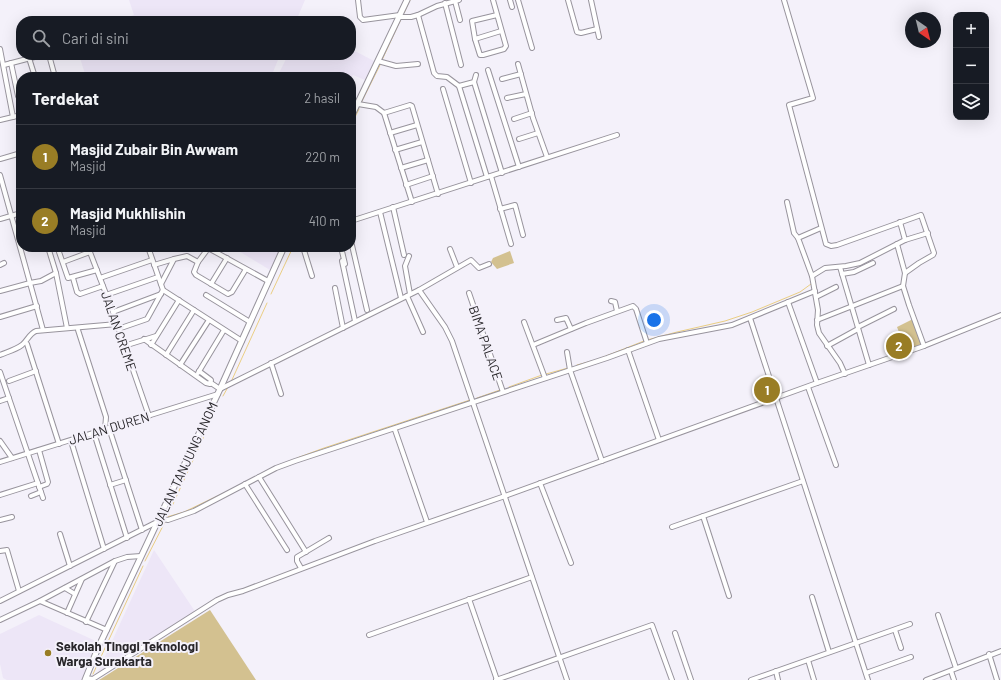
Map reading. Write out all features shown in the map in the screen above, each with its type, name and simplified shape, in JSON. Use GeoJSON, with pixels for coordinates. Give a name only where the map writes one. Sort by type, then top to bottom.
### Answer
{"type":"FeatureCollection","features":[{"type":"Feature","properties":{"kind":"main road"},"geometry":{"type":"LineString","coordinates":[[356,108],[407,0]]}},
{"type":"Feature","properties":{"kind":"main road","name":"JALAN TANJUNG ANOM"},"geometry":{"type":"LineString","coordinates":[[86,679],[98,648],[141,556],[161,521],[282,252]]}},
{"type":"Feature","properties":{"kind":"street"},"geometry":{"type":"LineString","coordinates":[[358,0],[360,17],[363,20],[400,16],[412,17],[445,3],[457,0],[460,20]]}},
{"type":"Feature","properties":{"kind":"street"},"geometry":{"type":"LineString","coordinates":[[493,0],[497,15],[505,48],[480,55],[475,39],[472,24],[473,21],[497,15]]}},
{"type":"Feature","properties":{"kind":"street"},"geometry":{"type":"LineString","coordinates":[[510,0],[512,8]]}},
{"type":"Feature","properties":{"kind":"street"},"geometry":{"type":"LineString","coordinates":[[518,0],[532,48]]}},
{"type":"Feature","properties":{"kind":"street"},"geometry":{"type":"LineString","coordinates":[[568,0],[577,32],[581,33],[597,29]]}},
{"type":"Feature","properties":{"kind":"street"},"geometry":{"type":"LineString","coordinates":[[591,0],[599,37]]}},
{"type":"Feature","properties":{"kind":"street"},"geometry":{"type":"LineString","coordinates":[[784,0],[813,98],[789,105],[826,244],[831,246],[921,214],[934,250],[934,254],[905,273]]}},
{"type":"Feature","properties":{"kind":"street"},"geometry":{"type":"LineString","coordinates":[[445,3],[461,65]]}},
{"type":"Feature","properties":{"kind":"street"},"geometry":{"type":"LineString","coordinates":[[418,15],[434,73],[437,76],[447,77],[459,86],[511,244]]}},
{"type":"Feature","properties":{"kind":"street"},"geometry":{"type":"LineString","coordinates":[[475,39],[501,31]]}},
{"type":"Feature","properties":{"kind":"street"},"geometry":{"type":"LineString","coordinates":[[0,49],[13,117]]}},
{"type":"Feature","properties":{"kind":"street"},"geometry":{"type":"LineString","coordinates":[[4,65],[22,60]]}},
{"type":"Feature","properties":{"kind":"street"},"geometry":{"type":"LineString","coordinates":[[30,60],[33,72]]}},
{"type":"Feature","properties":{"kind":"street"},"geometry":{"type":"LineString","coordinates":[[50,60],[53,72]]}},
{"type":"Feature","properties":{"kind":"street"},"geometry":{"type":"LineString","coordinates":[[378,61],[396,66],[418,64]]}},
{"type":"Feature","properties":{"kind":"street"},"geometry":{"type":"LineString","coordinates":[[11,63],[16,87]]}},
{"type":"Feature","properties":{"kind":"street"},"geometry":{"type":"LineString","coordinates":[[518,64],[538,133],[547,157]]}},
{"type":"Feature","properties":{"kind":"street"},"geometry":{"type":"LineString","coordinates":[[488,70],[519,167]]}},
{"type":"Feature","properties":{"kind":"street"},"geometry":{"type":"LineString","coordinates":[[502,79],[521,74]]}},
{"type":"Feature","properties":{"kind":"street"},"geometry":{"type":"LineString","coordinates":[[476,75],[474,82],[502,173]]}},
{"type":"Feature","properties":{"kind":"street"},"geometry":{"type":"LineString","coordinates":[[459,86],[474,82]]}},
{"type":"Feature","properties":{"kind":"street"},"geometry":{"type":"LineString","coordinates":[[443,89],[471,182]]}},
{"type":"Feature","properties":{"kind":"street"},"geometry":{"type":"LineString","coordinates":[[507,98],[526,94]]}},
{"type":"Feature","properties":{"kind":"street"},"geometry":{"type":"LineString","coordinates":[[358,104],[376,107],[384,113],[400,168],[412,202]]}},
{"type":"Feature","properties":{"kind":"street"},"geometry":{"type":"LineString","coordinates":[[384,113],[411,105],[438,194]]}},
{"type":"Feature","properties":{"kind":"street"},"geometry":{"type":"LineString","coordinates":[[514,119],[532,113]]}},
{"type":"Feature","properties":{"kind":"street"},"geometry":{"type":"LineString","coordinates":[[0,120],[16,116]]}},
{"type":"Feature","properties":{"kind":"street"},"geometry":{"type":"LineString","coordinates":[[390,133],[417,125]]}},
{"type":"Feature","properties":{"kind":"street"},"geometry":{"type":"LineString","coordinates":[[519,139],[538,133]]}},
{"type":"Feature","properties":{"kind":"street"},"geometry":{"type":"LineString","coordinates":[[356,219],[617,135]]}},
{"type":"Feature","properties":{"kind":"street"},"geometry":{"type":"LineString","coordinates":[[395,150],[422,142]]}},
{"type":"Feature","properties":{"kind":"street"},"geometry":{"type":"LineString","coordinates":[[0,159],[16,154]]}},
{"type":"Feature","properties":{"kind":"street"},"geometry":{"type":"LineString","coordinates":[[400,168],[428,160]]}},
{"type":"Feature","properties":{"kind":"street"},"geometry":{"type":"LineString","coordinates":[[0,175],[16,230]]}},
{"type":"Feature","properties":{"kind":"street"},"geometry":{"type":"LineString","coordinates":[[406,185],[433,176]]}},
{"type":"Feature","properties":{"kind":"street"},"geometry":{"type":"LineString","coordinates":[[787,202],[794,233],[798,238],[812,276],[818,310],[817,325],[819,333],[840,363],[845,374]]}},
{"type":"Feature","properties":{"kind":"street"},"geometry":{"type":"LineString","coordinates":[[500,209],[515,205],[523,235]]}},
{"type":"Feature","properties":{"kind":"street"},"geometry":{"type":"LineString","coordinates":[[393,207],[404,255]]}},
{"type":"Feature","properties":{"kind":"street"},"geometry":{"type":"LineString","coordinates":[[380,212],[401,298]]}},
{"type":"Feature","properties":{"kind":"street"},"geometry":{"type":"LineString","coordinates":[[0,219],[16,215]]}},
{"type":"Feature","properties":{"kind":"street"},"geometry":{"type":"LineString","coordinates":[[900,222],[905,240]]}},
{"type":"Feature","properties":{"kind":"street"},"geometry":{"type":"LineString","coordinates":[[798,238],[821,228]]}},
{"type":"Feature","properties":{"kind":"street"},"geometry":{"type":"LineString","coordinates":[[812,276],[825,268],[860,263],[905,240],[928,233]]}},
{"type":"Feature","properties":{"kind":"street"},"geometry":{"type":"LineString","coordinates":[[897,244],[905,273],[904,286],[909,305],[924,346]]}},
{"type":"Feature","properties":{"kind":"street"},"geometry":{"type":"LineString","coordinates":[[450,250],[457,267]]}},
{"type":"Feature","properties":{"kind":"street"},"geometry":{"type":"LineString","coordinates":[[22,252],[43,330]]}},
{"type":"Feature","properties":{"kind":"street"},"geometry":{"type":"LineString","coordinates":[[50,252],[56,273],[67,328]]}},
{"type":"Feature","properties":{"kind":"street"},"geometry":{"type":"LineString","coordinates":[[59,252],[68,278],[97,270]]}},
{"type":"Feature","properties":{"kind":"street"},"geometry":{"type":"LineString","coordinates":[[63,262],[90,252]]}},
{"type":"Feature","properties":{"kind":"street","name":"JALAN CREME"},"geometry":{"type":"LineString","coordinates":[[90,252],[113,312],[148,416]]}},
{"type":"Feature","properties":{"kind":"street"},"geometry":{"type":"LineString","coordinates":[[0,355],[20,346],[25,342],[30,334],[43,330],[118,327],[147,319],[162,292],[161,284],[150,252]]}},
{"type":"Feature","properties":{"kind":"street"},"geometry":{"type":"LineString","coordinates":[[206,252],[198,262],[194,274],[227,294],[232,292],[246,269]]}},
{"type":"Feature","properties":{"kind":"street"},"geometry":{"type":"LineString","coordinates":[[214,252],[268,281]]}},
{"type":"Feature","properties":{"kind":"street"},"geometry":{"type":"LineString","coordinates":[[305,252],[312,276]]}},
{"type":"Feature","properties":{"kind":"street"},"geometry":{"type":"LineString","coordinates":[[342,252],[355,321]]}},
{"type":"Feature","properties":{"kind":"street"},"geometry":{"type":"LineString","coordinates":[[354,252],[367,310]]}},
{"type":"Feature","properties":{"kind":"street"},"geometry":{"type":"LineString","coordinates":[[100,278],[153,262],[187,256],[198,262]]}},
{"type":"Feature","properties":{"kind":"street"},"geometry":{"type":"LineString","coordinates":[[409,256],[405,266],[409,295],[423,332]]}},
{"type":"Feature","properties":{"kind":"street"},"geometry":{"type":"LineString","coordinates":[[211,284],[227,258]]}},
{"type":"Feature","properties":{"kind":"street"},"geometry":{"type":"LineString","coordinates":[[161,284],[174,259]]}},
{"type":"Feature","properties":{"kind":"street","name":"JALAN DUREN"},"geometry":{"type":"LineString","coordinates":[[0,462],[71,441],[219,392],[227,386],[271,363],[419,290],[471,260],[479,268],[489,264]]}},
{"type":"Feature","properties":{"kind":"street"},"geometry":{"type":"LineString","coordinates":[[842,274],[854,272],[873,263]]}},
{"type":"Feature","properties":{"kind":"street"},"geometry":{"type":"LineString","coordinates":[[840,267],[869,365]]}},
{"type":"Feature","properties":{"kind":"street"},"geometry":{"type":"LineString","coordinates":[[0,291],[41,281],[56,273]]}},
{"type":"Feature","properties":{"kind":"street"},"geometry":{"type":"LineString","coordinates":[[106,294],[158,277]]}},
{"type":"Feature","properties":{"kind":"street"},"geometry":{"type":"LineString","coordinates":[[72,278],[77,292],[80,294],[103,286]]}},
{"type":"Feature","properties":{"kind":"street"},"geometry":{"type":"LineString","coordinates":[[817,320],[904,286]]}},
{"type":"Feature","properties":{"kind":"street"},"geometry":{"type":"LineString","coordinates":[[816,297],[836,287]]}},
{"type":"Feature","properties":{"kind":"street"},"geometry":{"type":"LineString","coordinates":[[336,288],[343,328]]}},
{"type":"Feature","properties":{"kind":"street"},"geometry":{"type":"LineString","coordinates":[[419,290],[449,334],[567,680]]}},
{"type":"Feature","properties":{"kind":"street"},"geometry":{"type":"LineString","coordinates":[[0,601],[142,530],[161,521],[194,511],[259,477],[295,461],[570,370],[628,350],[647,341],[732,325],[815,291]]}},
{"type":"Feature","properties":{"kind":"street"},"geometry":{"type":"LineString","coordinates":[[113,312],[162,292],[179,300],[242,341]]}},
{"type":"Feature","properties":{"kind":"street","name":"BIMA PALACE"},"geometry":{"type":"LineString","coordinates":[[470,293],[503,392]]}},
{"type":"Feature","properties":{"kind":"street"},"geometry":{"type":"LineString","coordinates":[[206,295],[250,322]]}},
{"type":"Feature","properties":{"kind":"street"},"geometry":{"type":"LineString","coordinates":[[151,345],[179,300]]}},
{"type":"Feature","properties":{"kind":"street"},"geometry":{"type":"LineString","coordinates":[[611,301],[615,302],[617,311]]}},
{"type":"Feature","properties":{"kind":"street"},"geometry":{"type":"LineString","coordinates":[[788,302],[817,383]]}},
{"type":"Feature","properties":{"kind":"street"},"geometry":{"type":"LineString","coordinates":[[0,317],[37,306]]}},
{"type":"Feature","properties":{"kind":"street"},"geometry":{"type":"LineString","coordinates":[[533,345],[632,306],[635,306],[647,341]]}},
{"type":"Feature","properties":{"kind":"street"},"geometry":{"type":"LineString","coordinates":[[827,346],[894,309]]}},
{"type":"Feature","properties":{"kind":"street"},"geometry":{"type":"LineString","coordinates":[[166,355],[194,310]]}},
{"type":"Feature","properties":{"kind":"street"},"geometry":{"type":"LineString","coordinates":[[86,679],[93,679],[228,594],[244,590],[427,522],[505,496],[808,386],[924,346],[1001,314]]}},
{"type":"Feature","properties":{"kind":"street"},"geometry":{"type":"LineString","coordinates":[[557,320],[566,318],[571,329]]}},
{"type":"Feature","properties":{"kind":"street"},"geometry":{"type":"LineString","coordinates":[[750,318],[868,680]]}},
{"type":"Feature","properties":{"kind":"street"},"geometry":{"type":"LineString","coordinates":[[180,365],[209,320]]}},
{"type":"Feature","properties":{"kind":"street"},"geometry":{"type":"LineString","coordinates":[[524,322],[545,378]]}},
{"type":"Feature","properties":{"kind":"street"},"geometry":{"type":"LineString","coordinates":[[78,330],[106,417],[107,429],[126,480],[142,530]]}},
{"type":"Feature","properties":{"kind":"street"},"geometry":{"type":"LineString","coordinates":[[196,376],[224,330]]}},
{"type":"Feature","properties":{"kind":"street"},"geometry":{"type":"LineString","coordinates":[[124,346],[156,336]]}},
{"type":"Feature","properties":{"kind":"street"},"geometry":{"type":"LineString","coordinates":[[144,339],[208,384],[211,383]]}},
{"type":"Feature","properties":{"kind":"street"},"geometry":{"type":"LineString","coordinates":[[27,344],[58,444]]}},
{"type":"Feature","properties":{"kind":"street"},"geometry":{"type":"LineString","coordinates":[[628,350],[659,440]]}},
{"type":"Feature","properties":{"kind":"street"},"geometry":{"type":"LineString","coordinates":[[567,352],[570,370],[602,461]]}},
{"type":"Feature","properties":{"kind":"street"},"geometry":{"type":"LineString","coordinates":[[271,363],[281,394]]}},
{"type":"Feature","properties":{"kind":"street"},"geometry":{"type":"LineString","coordinates":[[10,380],[36,371]]}},
{"type":"Feature","properties":{"kind":"street"},"geometry":{"type":"LineString","coordinates":[[199,371],[210,378],[211,383],[219,392]]}},
{"type":"Feature","properties":{"kind":"street"},"geometry":{"type":"LineString","coordinates":[[0,372],[43,498]]}},
{"type":"Feature","properties":{"kind":"street"},"geometry":{"type":"LineString","coordinates":[[808,386],[836,465]]}},
{"type":"Feature","properties":{"kind":"street"},"geometry":{"type":"LineString","coordinates":[[0,401],[9,398]]}},
{"type":"Feature","properties":{"kind":"street"},"geometry":{"type":"LineString","coordinates":[[395,430],[427,522]]}},
{"type":"Feature","properties":{"kind":"street"},"geometry":{"type":"LineString","coordinates":[[94,433],[127,538]]}},
{"type":"Feature","properties":{"kind":"street"},"geometry":{"type":"LineString","coordinates":[[0,441],[4,449],[12,458]]}},
{"type":"Feature","properties":{"kind":"street"},"geometry":{"type":"LineString","coordinates":[[71,441],[104,549]]}},
{"type":"Feature","properties":{"kind":"street"},"geometry":{"type":"LineString","coordinates":[[0,495],[47,484],[48,482],[39,450]]}},
{"type":"Feature","properties":{"kind":"street"},"geometry":{"type":"LineString","coordinates":[[259,477],[306,552]]}},
{"type":"Feature","properties":{"kind":"street"},"geometry":{"type":"LineString","coordinates":[[110,485],[126,480]]}},
{"type":"Feature","properties":{"kind":"street"},"geometry":{"type":"LineString","coordinates":[[672,527],[803,481]]}},
{"type":"Feature","properties":{"kind":"street"},"geometry":{"type":"LineString","coordinates":[[540,483],[571,563]]}},
{"type":"Feature","properties":{"kind":"street"},"geometry":{"type":"LineString","coordinates":[[245,484],[287,550]]}},
{"type":"Feature","properties":{"kind":"street"},"geometry":{"type":"LineString","coordinates":[[31,496],[41,492]]}},
{"type":"Feature","properties":{"kind":"street"},"geometry":{"type":"LineString","coordinates":[[703,516],[729,596]]}},
{"type":"Feature","properties":{"kind":"street"},"geometry":{"type":"LineString","coordinates":[[0,520],[12,517]]}},
{"type":"Feature","properties":{"kind":"street"},"geometry":{"type":"LineString","coordinates":[[60,534],[70,566]]}},
{"type":"Feature","properties":{"kind":"street"},"geometry":{"type":"LineString","coordinates":[[301,568],[296,559],[299,555],[329,538]]}},
{"type":"Feature","properties":{"kind":"street"},"geometry":{"type":"LineString","coordinates":[[0,551],[7,550],[19,591]]}},
{"type":"Feature","properties":{"kind":"street"},"geometry":{"type":"LineString","coordinates":[[0,620],[40,601],[114,561],[127,557],[141,556]]}},
{"type":"Feature","properties":{"kind":"street"},"geometry":{"type":"LineString","coordinates":[[86,622],[114,561]]}},
{"type":"Feature","properties":{"kind":"street"},"geometry":{"type":"LineString","coordinates":[[369,635],[532,577]]}},
{"type":"Feature","properties":{"kind":"street"},"geometry":{"type":"LineString","coordinates":[[67,613],[82,579]]}},
{"type":"Feature","properties":{"kind":"street"},"geometry":{"type":"LineString","coordinates":[[65,588],[75,594]]}},
{"type":"Feature","properties":{"kind":"street"},"geometry":{"type":"LineString","coordinates":[[812,597],[829,652]]}},
{"type":"Feature","properties":{"kind":"street"},"geometry":{"type":"LineString","coordinates":[[469,600],[497,680],[652,625],[672,680]]}},
{"type":"Feature","properties":{"kind":"street"},"geometry":{"type":"LineString","coordinates":[[40,601],[107,630]]}},
{"type":"Feature","properties":{"kind":"street"},"geometry":{"type":"LineString","coordinates":[[938,615],[956,668]]}},
{"type":"Feature","properties":{"kind":"street"},"geometry":{"type":"LineString","coordinates":[[751,680],[910,624]]}},
{"type":"Feature","properties":{"kind":"street"},"geometry":{"type":"LineString","coordinates":[[895,630],[901,648]]}},
{"type":"Feature","properties":{"kind":"street"},"geometry":{"type":"LineString","coordinates":[[675,633],[691,680]]}},
{"type":"Feature","properties":{"kind":"street"},"geometry":{"type":"LineString","coordinates":[[926,680],[951,671],[989,654],[1001,651]]}},
{"type":"Feature","properties":{"kind":"street"},"geometry":{"type":"LineString","coordinates":[[989,654],[997,680]]}},
{"type":"Feature","properties":{"kind":"street"},"geometry":{"type":"LineString","coordinates":[[866,673],[911,657]]}},
{"type":"Feature","properties":{"kind":"street"},"geometry":{"type":"LineString","coordinates":[[808,660],[814,680]]}},
{"type":"Feature","properties":{"kind":"street"},"geometry":{"type":"LineString","coordinates":[[776,671],[778,680]]}},
{"type":"Feature","properties":{"kind":"street"},"geometry":{"type":"LineString","coordinates":[[951,671],[954,680]]}},
{"type":"Feature","properties":{"kind":"shaded area"},"geometry":{"type":"Polygon","coordinates":[[[129,0],[305,0],[298,16],[131,16],[134,15],[129,0]]]}},
{"type":"Feature","properties":{"kind":"shaded area"},"geometry":{"type":"Polygon","coordinates":[[[356,52],[374,61],[365,80],[356,76],[356,72],[280,72],[286,60],[356,60],[356,52]]]}},
{"type":"Feature","properties":{"kind":"shaded area"},"geometry":{"type":"Polygon","coordinates":[[[81,60],[278,60],[273,72],[84,72],[81,60]]]}},
{"type":"Feature","properties":{"kind":"shaded area"},"geometry":{"type":"Polygon","coordinates":[[[510,251],[514,263],[497,269],[491,262],[493,258],[510,251]]]}},
{"type":"Feature","properties":{"kind":"shaded area"},"geometry":{"type":"Polygon","coordinates":[[[240,252],[279,252],[270,270],[240,252]]]}},
{"type":"Feature","properties":{"kind":"shaded area"},"geometry":{"type":"Polygon","coordinates":[[[913,319],[922,344],[906,350],[897,327],[913,319]]]}},
{"type":"Feature","properties":{"kind":"shaded area"},"geometry":{"type":"Polygon","coordinates":[[[154,550],[196,613],[96,676],[154,550]]]}},
{"type":"Feature","properties":{"kind":"shaded area"},"geometry":{"type":"Polygon","coordinates":[[[210,610],[256,680],[99,680],[210,610]]]}},
{"type":"Feature","properties":{"kind":"shaded area","name":"Sekolah Tinggi Teknologi Warga Surakarta"},"geometry":{"type":"Polygon","coordinates":[[[39,615],[100,643],[83,680],[7,680],[3,678],[0,664],[0,634],[39,615]]]}},
{"type":"Feature","properties":{"kind":"waterway"},"geometry":{"type":"LineString","coordinates":[[404,13],[410,0]]}},
{"type":"Feature","properties":{"kind":"waterway"},"geometry":{"type":"LineString","coordinates":[[382,60],[401,19]]}},
{"type":"Feature","properties":{"kind":"waterway"},"geometry":{"type":"LineString","coordinates":[[361,103],[381,63]]}},
{"type":"Feature","properties":{"kind":"waterway"},"geometry":{"type":"LineString","coordinates":[[356,115],[359,109]]}},
{"type":"Feature","properties":{"kind":"waterway"},"geometry":{"type":"LineString","coordinates":[[271,294],[291,252]]}},
{"type":"Feature","properties":{"kind":"waterway"},"geometry":{"type":"LineString","coordinates":[[647,340],[725,321],[752,312],[800,292],[811,284]]}},
{"type":"Feature","properties":{"kind":"waterway"},"geometry":{"type":"LineString","coordinates":[[231,382],[267,303]]}},
{"type":"Feature","properties":{"kind":"waterway"},"geometry":{"type":"LineString","coordinates":[[601,358],[644,341]]}},
{"type":"Feature","properties":{"kind":"waterway"},"geometry":{"type":"LineString","coordinates":[[577,365],[592,361]]}},
{"type":"Feature","properties":{"kind":"waterway"},"geometry":{"type":"LineString","coordinates":[[546,374],[568,368]]}},
{"type":"Feature","properties":{"kind":"waterway"},"geometry":{"type":"LineString","coordinates":[[509,387],[542,375]]}},
{"type":"Feature","properties":{"kind":"waterway"},"geometry":{"type":"LineString","coordinates":[[223,396],[228,387]]}},
{"type":"Feature","properties":{"kind":"waterway"},"geometry":{"type":"LineString","coordinates":[[477,398],[500,390]]}},
{"type":"Feature","properties":{"kind":"waterway"},"geometry":{"type":"LineString","coordinates":[[297,458],[470,400]]}},
{"type":"Feature","properties":{"kind":"waterway"},"geometry":{"type":"LineString","coordinates":[[168,515],[204,436]]}},
{"type":"Feature","properties":{"kind":"waterway"},"geometry":{"type":"LineString","coordinates":[[167,517],[184,512],[232,489]]}},
{"type":"Feature","properties":{"kind":"waterway"},"geometry":{"type":"LineString","coordinates":[[145,561],[166,520]]}},
{"type":"Feature","properties":{"kind":"waterway"},"geometry":{"type":"LineString","coordinates":[[93,674],[143,566]]}},
{"type":"Feature","properties":{"kind":"place","name":"Masjid Mukhlishin"},"geometry":{"type":"Point","coordinates":[899,346]}},
{"type":"Feature","properties":{"kind":"place","name":"Masjid Zubair Bin Awwam"},"geometry":{"type":"Point","coordinates":[767,390]}},
{"type":"Feature","properties":{"kind":"place","name":"Sekolah Tinggi Teknologi Warga Surakarta"},"geometry":{"type":"Point","coordinates":[48,653]}}]}
